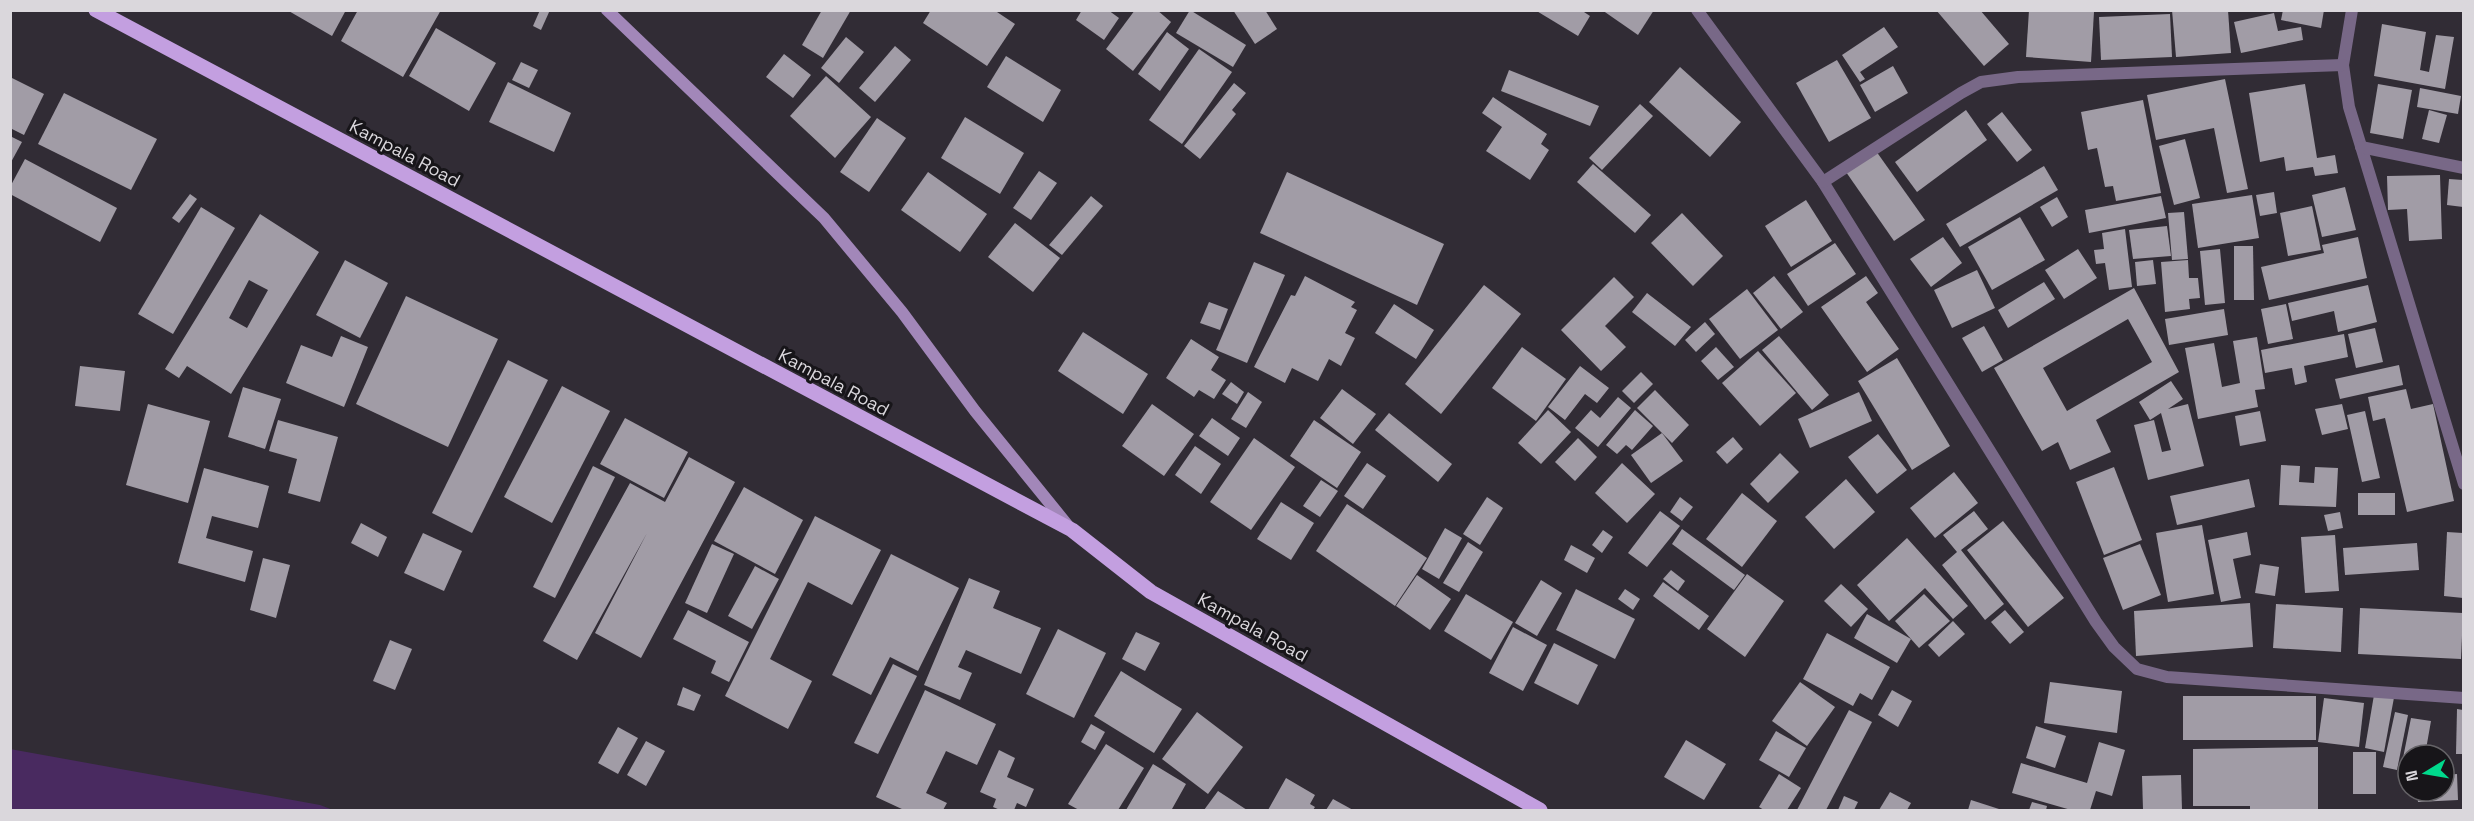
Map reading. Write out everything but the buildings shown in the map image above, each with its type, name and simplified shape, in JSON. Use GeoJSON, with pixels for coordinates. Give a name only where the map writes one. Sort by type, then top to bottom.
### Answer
{"type":"FeatureCollection","features":[{"type":"Feature","properties":{"kind":"main road","name":"Kampala Road"},"geometry":{"type":"LineString","coordinates":[[96,10],[1072,531],[1151,592],[1540,810]]}},
{"type":"Feature","properties":{"kind":"main road"},"geometry":{"type":"LineString","coordinates":[[607,10],[824,218],[902,312],[975,411],[1072,531]]}},
{"type":"Feature","properties":{"kind":"street"},"geometry":{"type":"LineString","coordinates":[[1697,10],[1823,182],[2096,622],[2114,647],[2137,669],[2167,677],[2463,698]]}},
{"type":"Feature","properties":{"kind":"street"},"geometry":{"type":"LineString","coordinates":[[2352,10],[2343,65],[2349,107],[2463,484]]}},
{"type":"Feature","properties":{"kind":"street"},"geometry":{"type":"LineString","coordinates":[[1823,182],[1982,82],[2018,77],[2343,65]]}},
{"type":"Feature","properties":{"kind":"street"},"geometry":{"type":"LineString","coordinates":[[2361,147],[2463,168]]}},
{"type":"Feature","properties":{"kind":"shaded area"},"geometry":{"type":"Polygon","coordinates":[[[10,749],[320,805],[333,810],[11,810],[10,749]]]}}]}
